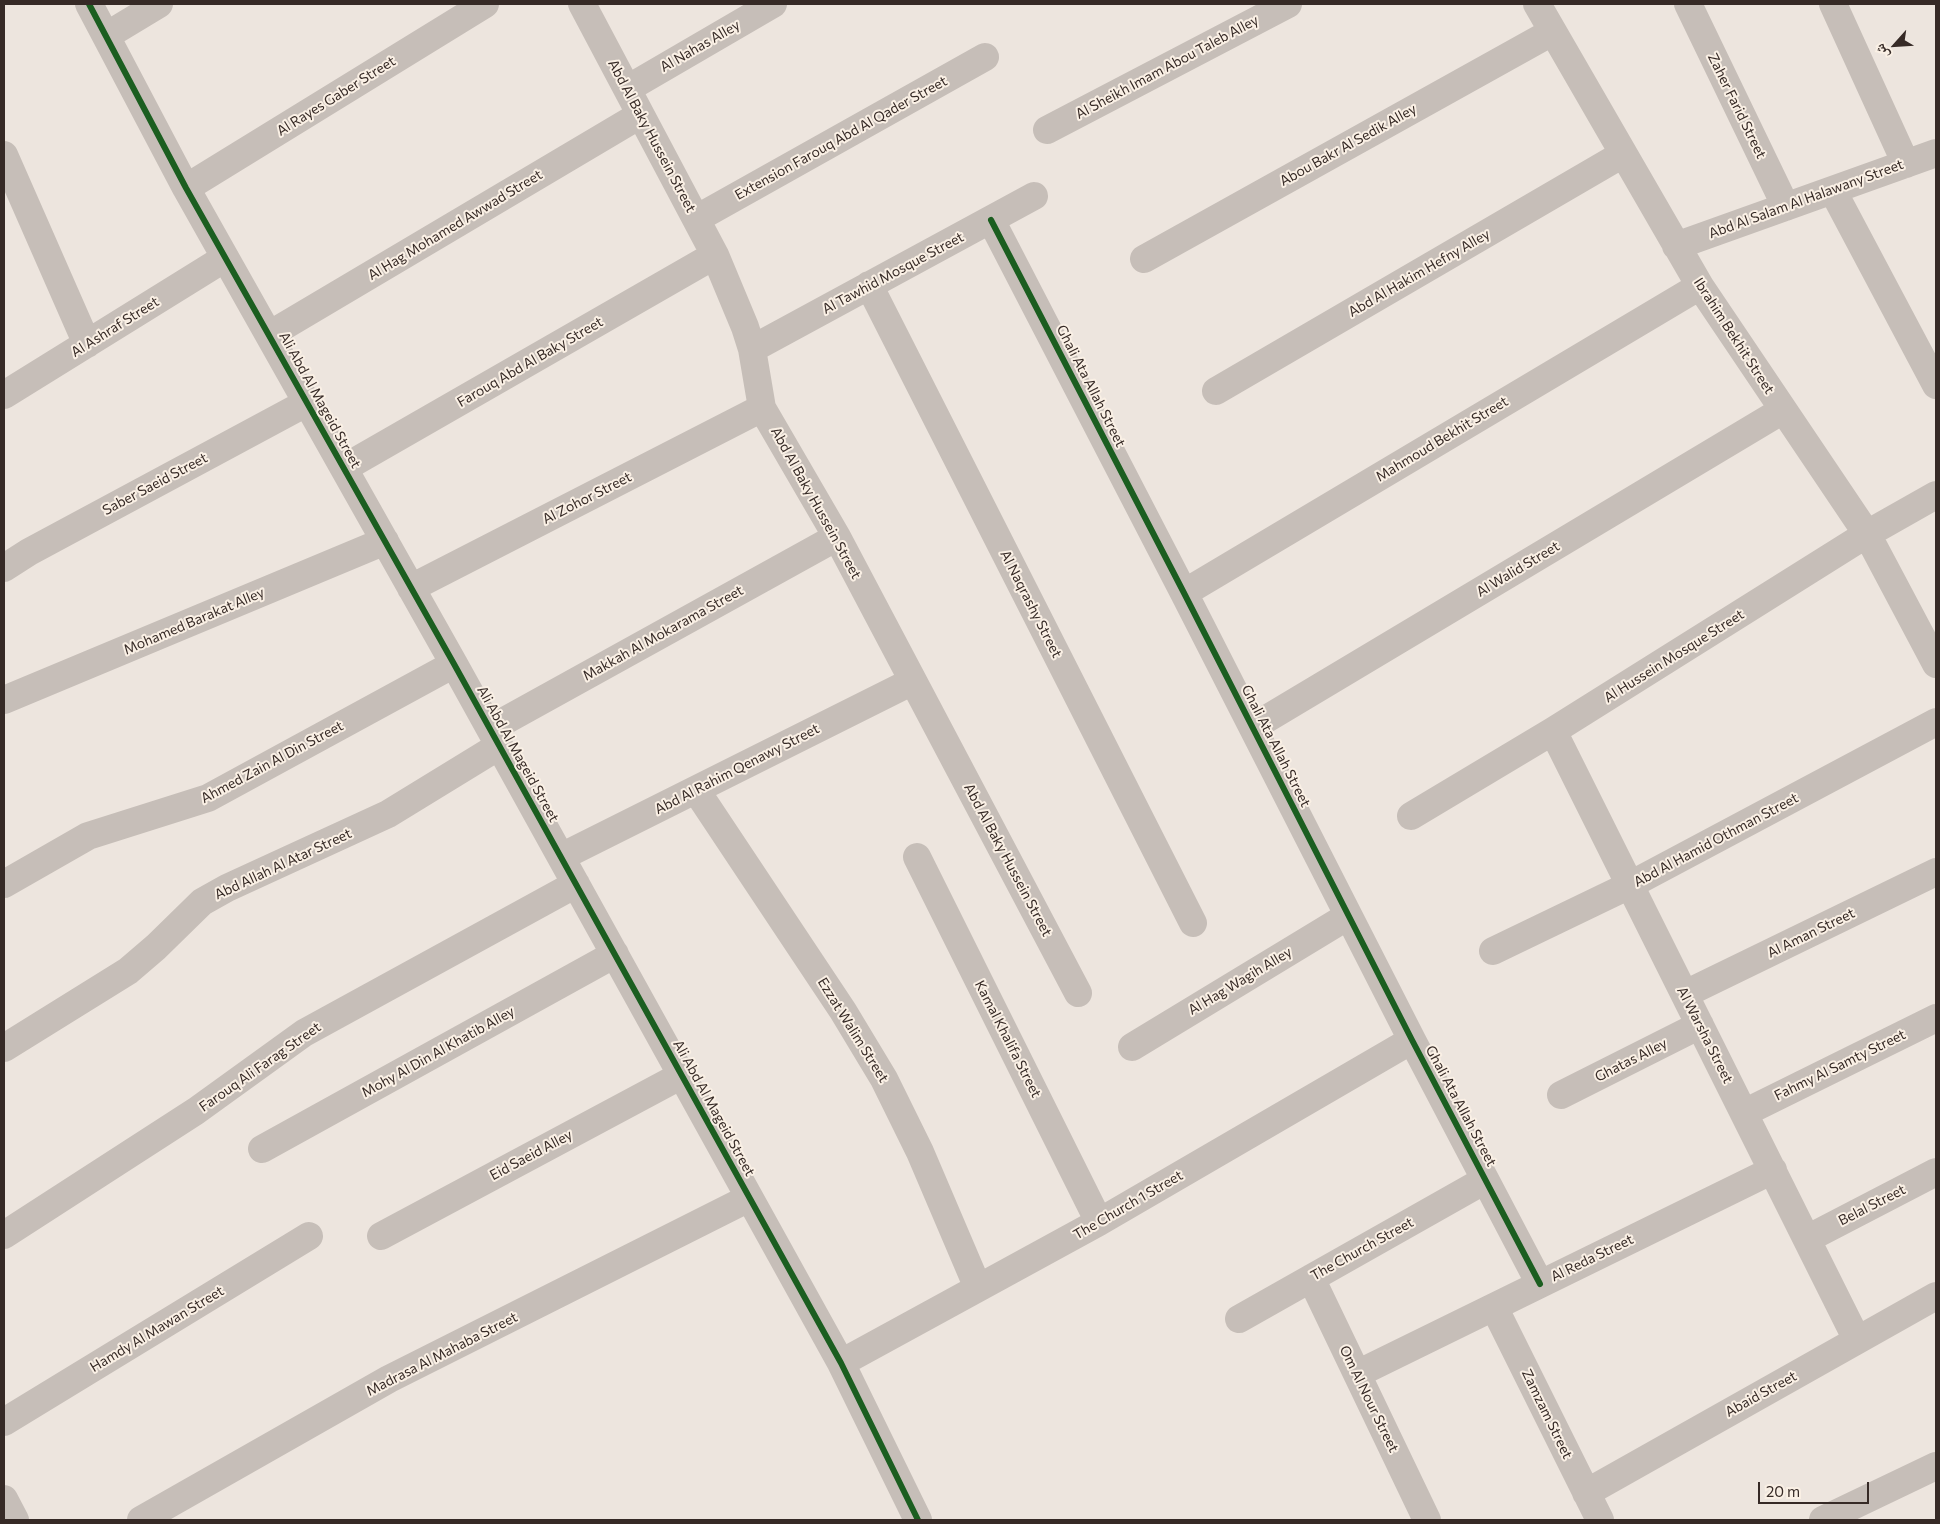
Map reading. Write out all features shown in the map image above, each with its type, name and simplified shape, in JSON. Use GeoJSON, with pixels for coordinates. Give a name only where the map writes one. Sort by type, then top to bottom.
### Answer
{"type":"FeatureCollection","features":[{"type":"Feature","properties":{"kind":"street","name":"Ali Abd Al Mageid Street"},"geometry":{"type":"LineString","coordinates":[[89,4],[186,188],[308,402],[841,1363],[918,1520]]}},
{"type":"Feature","properties":{"kind":"street"},"geometry":{"type":"LineString","coordinates":[[106,36],[159,4]]}},
{"type":"Feature","properties":{"kind":"street","name":"Al Rayes Gaber Street"},"geometry":{"type":"LineString","coordinates":[[186,188],[486,4]]}},
{"type":"Feature","properties":{"kind":"street","name":"Abd Al Baky Hussein Street"},"geometry":{"type":"LineString","coordinates":[[582,4],[715,255],[745,327],[752,349],[762,408],[837,537],[1078,992]]}},
{"type":"Feature","properties":{"kind":"street","name":"Al Nahas Alley"},"geometry":{"type":"LineString","coordinates":[[627,89],[773,4]]}},
{"type":"Feature","properties":{"kind":"street","name":"Al Sheikh Imam Abou Taleb Alley"},"geometry":{"type":"LineString","coordinates":[[1047,130],[1288,4]]}},
{"type":"Feature","properties":{"kind":"street","name":"Ibrahim Bekhit Street"},"geometry":{"type":"LineString","coordinates":[[1537,4],[1700,286],[1867,534],[1936,664]]}},
{"type":"Feature","properties":{"kind":"street","name":"Zaher Farid Street"},"geometry":{"type":"LineString","coordinates":[[1688,4],[1786,207]]}},
{"type":"Feature","properties":{"kind":"street"},"geometry":{"type":"LineString","coordinates":[[1833,4],[1926,162]]}},
{"type":"Feature","properties":{"kind":"street","name":"Abou Bakr Al Sedik Alley"},"geometry":{"type":"LineString","coordinates":[[1144,259],[1552,32]]}},
{"type":"Feature","properties":{"kind":"street","name":"Extension Farouq Abd Al Qader Street"},"geometry":{"type":"LineString","coordinates":[[696,219],[985,57]]}},
{"type":"Feature","properties":{"kind":"street","name":"Al Hag Mohamed Awwad Street"},"geometry":{"type":"LineString","coordinates":[[269,335],[640,115]]}},
{"type":"Feature","properties":{"kind":"street","name":"Abd Al Hakim Hefny Alley"},"geometry":{"type":"LineString","coordinates":[[1216,391],[1623,154]]}},
{"type":"Feature","properties":{"kind":"street"},"geometry":{"type":"LineString","coordinates":[[4,155],[87,344]]}},
{"type":"Feature","properties":{"kind":"street","name":"Abd Al Salam Al Halawany Street"},"geometry":{"type":"LineString","coordinates":[[1676,246],[1833,190],[1926,162]]}},
{"type":"Feature","properties":{"kind":"street"},"geometry":{"type":"LineString","coordinates":[[1833,190],[1936,385]]}},
{"type":"Feature","properties":{"kind":"street","name":"Al Tawhid Mosque Street"},"geometry":{"type":"LineString","coordinates":[[752,349],[1034,196]]}},
{"type":"Feature","properties":{"kind":"street","name":"Ghali Ata Allah Street"},"geometry":{"type":"LineString","coordinates":[[991,220],[1348,916],[1540,1284]]}},
{"type":"Feature","properties":{"kind":"street","name":"Farouq Abd Al Baky Street"},"geometry":{"type":"LineString","coordinates":[[344,468],[715,255]]}},
{"type":"Feature","properties":{"kind":"street","name":"Al Ashraf Street"},"geometry":{"type":"LineString","coordinates":[[4,396],[225,258]]}},
{"type":"Feature","properties":{"kind":"street","name":"Al Naqrashy Street"},"geometry":{"type":"LineString","coordinates":[[869,286],[1193,923]]}},
{"type":"Feature","properties":{"kind":"street","name":"Mahmoud Bekhit Street"},"geometry":{"type":"LineString","coordinates":[[1184,593],[1700,286]]}},
{"type":"Feature","properties":{"kind":"street","name":"Saber Saeid Street"},"geometry":{"type":"LineString","coordinates":[[4,568],[29,552],[308,402]]}},
{"type":"Feature","properties":{"kind":"street","name":"Al Zohor Street"},"geometry":{"type":"LineString","coordinates":[[411,588],[762,408]]}},
{"type":"Feature","properties":{"kind":"street","name":"Al Walid Street"},"geometry":{"type":"LineString","coordinates":[[1253,728],[1783,410]]}},
{"type":"Feature","properties":{"kind":"street","name":"Al Hussein Mosque Street"},"geometry":{"type":"LineString","coordinates":[[1411,816],[1553,731],[1867,534],[1936,496]]}},
{"type":"Feature","properties":{"kind":"street","name":"Makkah Al Mokarama Street"},"geometry":{"type":"LineString","coordinates":[[494,738],[837,537]]}},
{"type":"Feature","properties":{"kind":"street","name":"Mohamed Barakat Alley"},"geometry":{"type":"LineString","coordinates":[[4,700],[385,541]]}},
{"type":"Feature","properties":{"kind":"street","name":"Ahmed Zain Al Din Street"},"geometry":{"type":"LineString","coordinates":[[5,880],[88,836],[208,798],[454,664]]}},
{"type":"Feature","properties":{"kind":"street","name":"Abd Al Rahim Qenawy Street"},"geometry":{"type":"LineString","coordinates":[[561,857],[913,681]]}},
{"type":"Feature","properties":{"kind":"street","name":"Abd Al Hamid Othman Street"},"geometry":{"type":"LineString","coordinates":[[1493,951],[1630,886],[1936,722]]}},
{"type":"Feature","properties":{"kind":"street","name":"Al Warsha Street"},"geometry":{"type":"LineString","coordinates":[[1553,731],[1857,1340]]}},
{"type":"Feature","properties":{"kind":"street","name":"Abd Allah Al Atar Street"},"geometry":{"type":"LineString","coordinates":[[4,1048],[128,971],[156,947],[202,902],[227,888],[388,814],[494,738]]}},
{"type":"Feature","properties":{"kind":"street","name":"Ezzat Walim Street"},"geometry":{"type":"LineString","coordinates":[[696,790],[843,1011],[884,1079],[920,1152],[978,1288]]}},
{"type":"Feature","properties":{"kind":"street","name":"Kamal Khalifa Street"},"geometry":{"type":"LineString","coordinates":[[917,857],[1100,1222]]}},
{"type":"Feature","properties":{"kind":"street","name":"Al Aman Street"},"geometry":{"type":"LineString","coordinates":[[1685,994],[1936,872]]}},
{"type":"Feature","properties":{"kind":"street","name":"Farouq Ali Farag Street"},"geometry":{"type":"LineString","coordinates":[[4,1234],[196,1111],[304,1033],[576,884]]}},
{"type":"Feature","properties":{"kind":"street","name":"Al Hag Wagih Alley"},"geometry":{"type":"LineString","coordinates":[[1132,1046],[1348,916]]}},
{"type":"Feature","properties":{"kind":"street","name":"Mohy Al Din Al Khatib Alley"},"geometry":{"type":"LineString","coordinates":[[262,1149],[615,954]]}},
{"type":"Feature","properties":{"kind":"street","name":"Fahmy Al Samty Street"},"geometry":{"type":"LineString","coordinates":[[1744,1113],[1936,1018]]}},
{"type":"Feature","properties":{"kind":"street","name":"Ghatas Alley"},"geometry":{"type":"LineString","coordinates":[[1562,1095],[1700,1025]]}},
{"type":"Feature","properties":{"kind":"street","name":"The Church 1 Street"},"geometry":{"type":"LineString","coordinates":[[841,1363],[1100,1222],[1412,1040]]}},
{"type":"Feature","properties":{"kind":"street","name":"Eid Saeid Alley"},"geometry":{"type":"LineString","coordinates":[[381,1236],[682,1075]]}},
{"type":"Feature","properties":{"kind":"street","name":"Al Reda Street"},"geometry":{"type":"LineString","coordinates":[[1357,1374],[1772,1170]]}},
{"type":"Feature","properties":{"kind":"street","name":"Belal Street"},"geometry":{"type":"LineString","coordinates":[[1807,1239],[1936,1172]]}},
{"type":"Feature","properties":{"kind":"street","name":"The Church Street"},"geometry":{"type":"LineString","coordinates":[[1239,1319],[1485,1180]]}},
{"type":"Feature","properties":{"kind":"street","name":"Madrasa Al Mahaba Street"},"geometry":{"type":"LineString","coordinates":[[141,1520],[389,1380],[750,1198]]}},
{"type":"Feature","properties":{"kind":"street","name":"Hamdy Al Mawan Street"},"geometry":{"type":"LineString","coordinates":[[4,1422],[310,1236]]}},
{"type":"Feature","properties":{"kind":"street","name":"Om Al Nour Street"},"geometry":{"type":"LineString","coordinates":[[1311,1278],[1427,1520]]}},
{"type":"Feature","properties":{"kind":"street","name":"Abaid Street"},"geometry":{"type":"LineString","coordinates":[[1586,1493],[1936,1296]]}},
{"type":"Feature","properties":{"kind":"street","name":"Zamzam Street"},"geometry":{"type":"LineString","coordinates":[[1494,1307],[1600,1520]]}},
{"type":"Feature","properties":{"kind":"street"},"geometry":{"type":"LineString","coordinates":[[1823,1520],[1936,1466]]}},
{"type":"Feature","properties":{"kind":"street"},"geometry":{"type":"LineString","coordinates":[[4,1499],[15,1520]]}},
{"type":"Feature","properties":{"kind":"cycle path"},"geometry":{"type":"LineString","coordinates":[[89,4],[186,188],[454,664],[841,1363],[918,1520]]}},
{"type":"Feature","properties":{"kind":"cycle path"},"geometry":{"type":"LineString","coordinates":[[991,220],[1412,1040],[1540,1284]]}}]}
